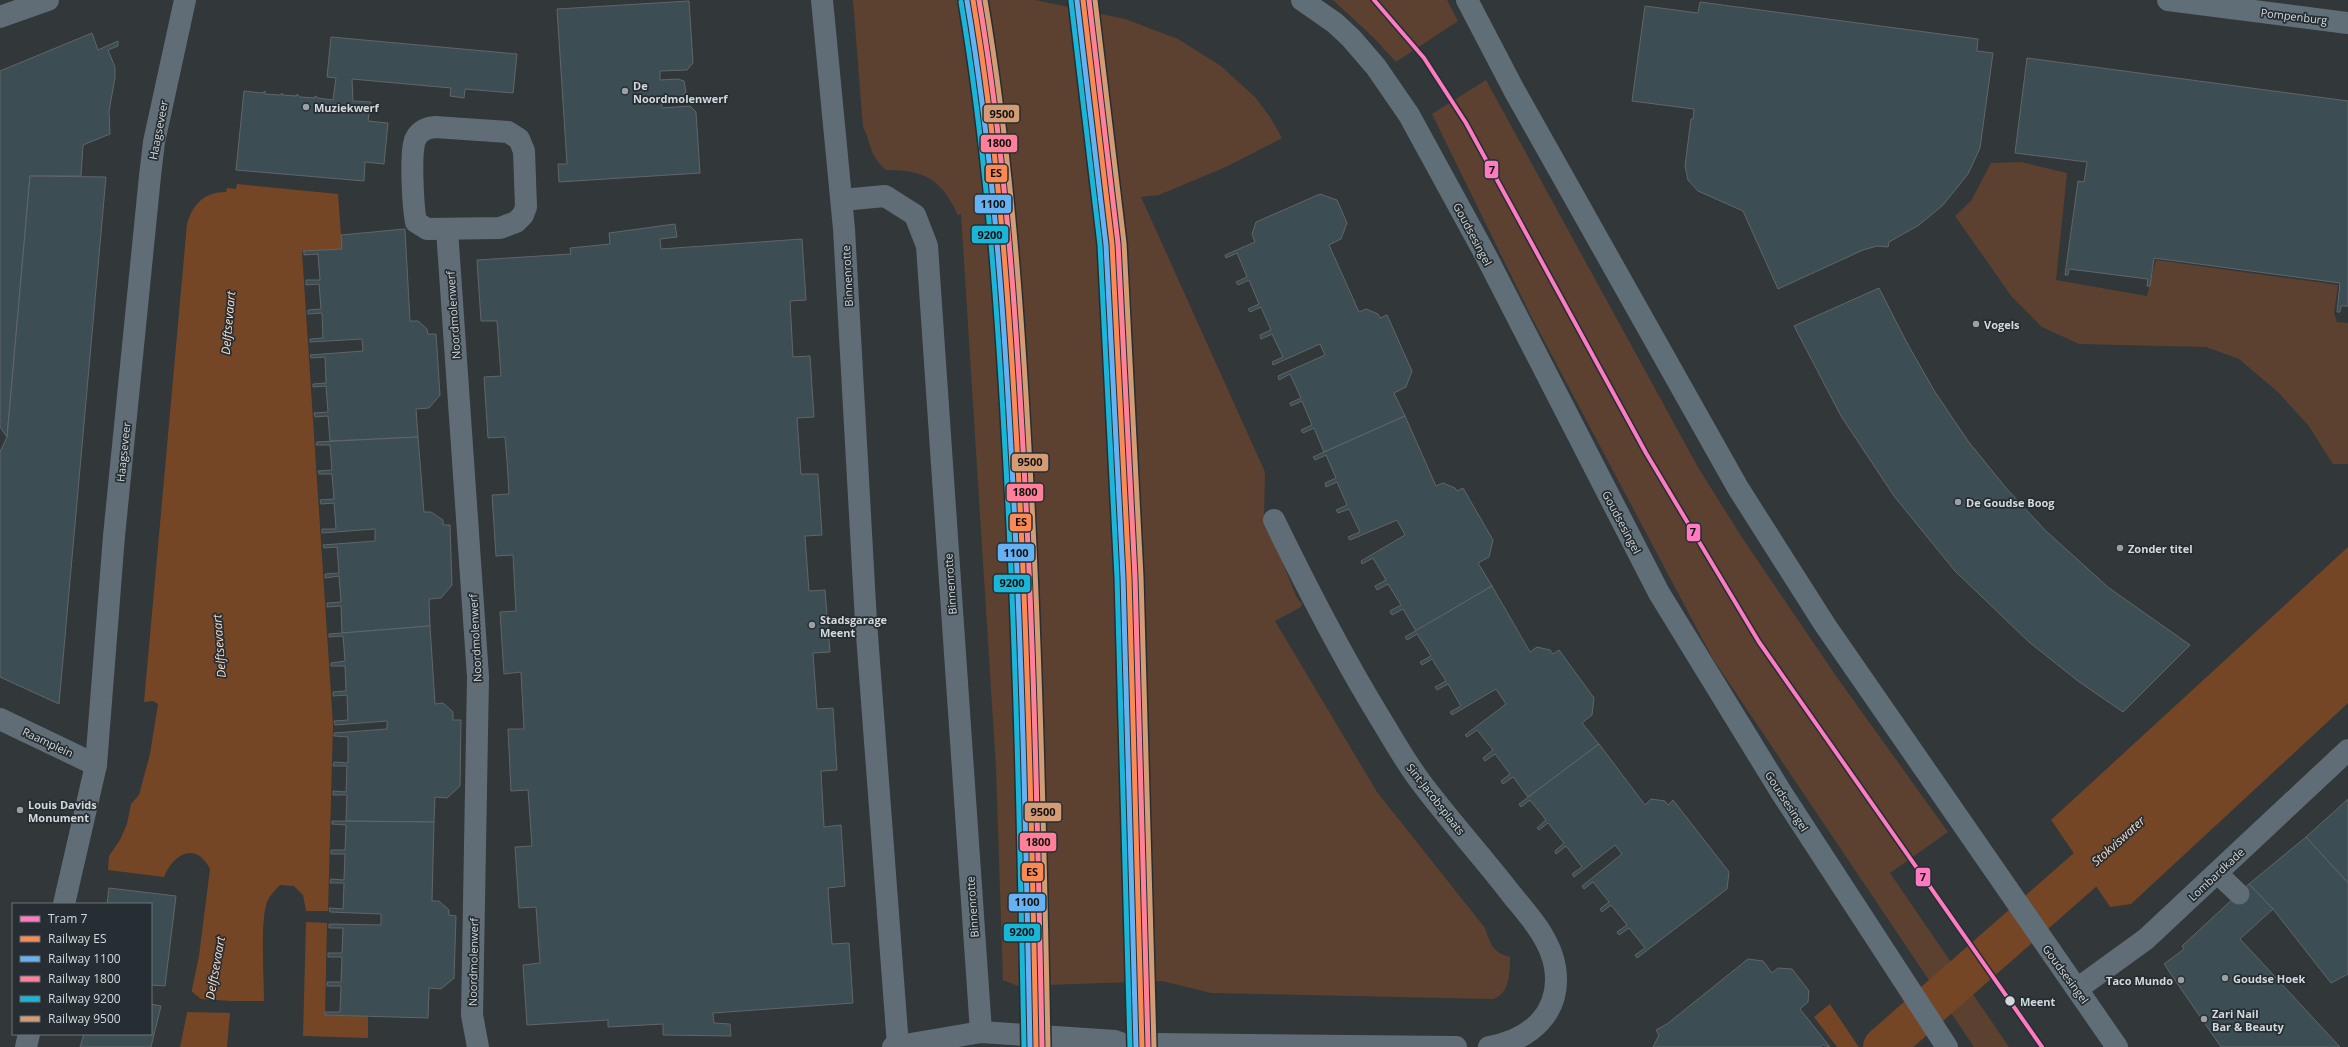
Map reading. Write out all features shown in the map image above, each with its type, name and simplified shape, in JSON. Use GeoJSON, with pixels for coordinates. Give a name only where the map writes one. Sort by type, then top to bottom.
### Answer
{"type":"FeatureCollection","features":[{"type":"Feature","properties":{"kind":"main road","name":"Goudsesingel"},"geometry":{"type":"LineString","coordinates":[[1302,0],[1335,23],[1351,38],[1376,67],[1409,115],[1485,254],[1659,592],[1780,792],[1942,1039]]}},
{"type":"Feature","properties":{"kind":"main road","name":"Goudsesingel"},"geometry":{"type":"LineString","coordinates":[[1467,0],[1514,90],[1738,488],[1825,625],[2117,1047]]}},
{"type":"Feature","properties":{"kind":"main road","name":"Pompenburg"},"geometry":{"type":"LineString","coordinates":[[2168,0],[2348,22]]}},
{"type":"Feature","properties":{"kind":"street"},"geometry":{"type":"LineString","coordinates":[[0,17],[48,0]]}},
{"type":"Feature","properties":{"kind":"street","name":"Haagseveer"},"geometry":{"type":"LineString","coordinates":[[64,903],[96,765],[115,528],[150,176],[154,142],[185,0]]}},
{"type":"Feature","properties":{"kind":"street","name":"Binnenrotte"},"geometry":{"type":"LineString","coordinates":[[822,0],[842,200],[866,622],[895,1046]]}},
{"type":"Feature","properties":{"kind":"street"},"geometry":{"type":"LineString","coordinates":[[435,127],[508,132],[514,135],[522,145],[524,151],[526,198],[523,215],[516,222],[500,228],[447,230],[427,230],[416,222],[413,192],[414,149],[415,140],[420,132],[427,128],[435,127]]}},
{"type":"Feature","properties":{"kind":"street","name":"Binnenrotte"},"geometry":{"type":"LineString","coordinates":[[842,200],[885,196],[915,216],[927,246],[981,1032]]}},
{"type":"Feature","properties":{"kind":"street","name":"Noordmolenwerf"},"geometry":{"type":"LineString","coordinates":[[447,230],[478,677],[472,1015],[478,1047]]}},
{"type":"Feature","properties":{"kind":"street","name":"Sint-Jacobsplaats"},"geometry":{"type":"LineString","coordinates":[[1274,520],[1312,598],[1356,679],[1420,781],[1536,925],[1551,952],[1556,980],[1549,1009],[1530,1032],[1517,1040],[1489,1047]]}},
{"type":"Feature","properties":{"kind":"street","name":"Raamplein"},"geometry":{"type":"LineString","coordinates":[[0,719],[96,765]]}},
{"type":"Feature","properties":{"kind":"street","name":"Lombardkade"},"geometry":{"type":"LineString","coordinates":[[2076,989],[2146,939],[2348,750]]}},
{"type":"Feature","properties":{"kind":"street"},"geometry":{"type":"LineString","coordinates":[[895,1046],[981,1032],[1115,1041],[1132,1047]]}},
{"type":"Feature","properties":{"kind":"street"},"geometry":{"type":"LineString","coordinates":[[26,1047],[29,1035]]}},
{"type":"Feature","properties":{"kind":"street"},"geometry":{"type":"LineString","coordinates":[[1149,1047],[1152,1044],[1306,1044],[1456,1047]]}},
{"type":"Feature","properties":{"kind":"lane"},"geometry":{"type":"LineString","coordinates":[[2217,873],[2238,894]]}},
{"type":"Feature","properties":{"kind":"shaded area"},"geometry":{"type":"Polygon","coordinates":[[[853,0],[1035,0],[1125,19],[1178,39],[1221,66],[1255,97],[1270,117],[1282,138],[1228,166],[1159,195],[1141,197],[1265,472],[1264,517],[1297,598],[1302,604],[1301,607],[1275,621],[1377,792],[1485,928],[1493,947],[1499,953],[1510,957],[1508,982],[1503,992],[1499,996],[1493,999],[1211,993],[1162,981],[1018,986],[1003,980],[996,768],[961,214],[958,215],[945,193],[930,179],[911,172],[886,170],[873,155],[863,127],[853,0]]]}},
{"type":"Feature","properties":{"kind":"shaded area"},"geometry":{"type":"Polygon","coordinates":[[[1333,0],[1447,0],[1458,21],[1396,62],[1373,37],[1333,0]]]}},
{"type":"Feature","properties":{"kind":"shaded area"},"geometry":{"type":"Polygon","coordinates":[[[1486,80],[1699,469],[1743,539],[1836,676],[1948,832],[1890,873],[2009,1047],[1974,1047],[1713,659],[1531,316],[1432,114],[1486,80]]]}},
{"type":"Feature","properties":{"kind":"shaded area"},"geometry":{"type":"Polygon","coordinates":[[[2021,162],[2067,173],[2056,280],[2147,296],[2156,260],[2338,285],[2334,313],[2337,322],[2348,323],[2348,464],[2333,464],[2308,425],[2279,393],[2239,359],[2206,347],[2079,344],[2042,327],[2012,297],[1955,216],[1971,201],[1991,163],[2021,162]]]}},
{"type":"Feature","properties":{"kind":"water","name":"Delftsevaart"},"geometry":{"type":"Polygon","coordinates":[[[237,184],[338,194],[342,249],[302,252],[333,725],[328,911],[306,911],[303,895],[294,886],[280,885],[267,902],[265,911],[263,936],[264,1001],[231,1001],[227,1047],[180,1047],[199,956],[210,869],[204,860],[198,855],[192,853],[185,854],[173,862],[164,877],[108,870],[109,856],[120,840],[127,824],[131,804],[139,795],[150,754],[158,704],[153,701],[144,702],[187,224],[189,217],[200,200],[211,194],[226,192],[227,188],[236,189],[237,184]]]}},
{"type":"Feature","properties":{"kind":"water"},"geometry":{"type":"Polygon","coordinates":[[[2348,547],[2348,703],[2131,904],[2110,907],[2051,820],[2348,547]]]}},
{"type":"Feature","properties":{"kind":"water"},"geometry":{"type":"Polygon","coordinates":[[[306,922],[327,923],[325,1015],[368,1016],[368,1038],[303,1036],[306,922]]]}},
{"type":"Feature","properties":{"kind":"water"},"geometry":{"type":"Polygon","coordinates":[[[1830,1004],[1859,1047],[1837,1047],[1814,1017],[1830,1004]]]}},
{"type":"Feature","properties":{"kind":"pier"},"geometry":{"type":"Polygon","coordinates":[[[2051,820],[2110,907],[2108,907],[2050,822],[2051,820]]]}},
{"type":"Feature","properties":{"kind":"pier"},"geometry":{"type":"Polygon","coordinates":[[[191,991],[201,999],[231,1001],[231,1013],[187,1012],[191,991]]]}},
{"type":"Feature","properties":{"kind":"pier"},"geometry":{"type":"Polygon","coordinates":[[[1830,1004],[1832,1004],[1861,1047],[1859,1047],[1830,1004]]]}},
{"type":"Feature","properties":{"kind":"building","name":"De Noordmolenwerf"},"geometry":{"type":"Polygon","coordinates":[[[689,1],[693,63],[687,70],[660,71],[660,80],[678,79],[684,81],[686,92],[679,98],[661,99],[662,108],[690,106],[696,112],[700,173],[559,182],[558,164],[567,164],[557,9],[689,1]]]}},
{"type":"Feature","properties":{"kind":"building"},"geometry":{"type":"Polygon","coordinates":[[[1700,2],[1978,39],[1977,51],[1993,53],[1980,148],[1968,174],[1943,205],[1919,225],[1889,242],[1888,247],[1877,246],[1863,250],[1778,289],[1743,211],[1698,191],[1688,180],[1685,166],[1691,119],[1693,119],[1694,109],[1632,101],[1645,6],[1698,13],[1700,2]]]}},
{"type":"Feature","properties":{"kind":"building"},"geometry":{"type":"Polygon","coordinates":[[[92,33],[98,50],[118,41],[118,46],[108,50],[115,67],[115,78],[109,111],[110,134],[83,145],[81,176],[30,176],[7,437],[0,427],[0,71],[92,33]]]}},
{"type":"Feature","properties":{"kind":"building","name":"Muziekwerf"},"geometry":{"type":"Polygon","coordinates":[[[331,37],[517,54],[513,93],[465,89],[464,98],[450,96],[451,88],[352,79],[353,101],[371,102],[368,121],[388,123],[384,164],[365,162],[364,181],[236,170],[244,91],[262,93],[265,91],[265,94],[280,95],[282,93],[282,95],[297,96],[297,94],[300,97],[315,98],[315,96],[318,98],[333,100],[336,78],[327,77],[331,37]]]}},
{"type":"Feature","properties":{"kind":"building"},"geometry":{"type":"Polygon","coordinates":[[[2027,58],[2348,101],[2348,306],[2341,306],[2340,312],[2337,312],[2340,283],[2154,258],[2150,286],[2147,286],[2148,279],[2069,269],[2068,275],[2065,275],[2078,181],[2084,182],[2087,162],[2015,153],[2027,58]]]}},
{"type":"Feature","properties":{"kind":"building"},"geometry":{"type":"Polygon","coordinates":[[[30,176],[106,177],[59,704],[0,677],[0,452],[7,437],[30,176]]]}},
{"type":"Feature","properties":{"kind":"building"},"geometry":{"type":"Polygon","coordinates":[[[1320,194],[1337,200],[1347,223],[1341,239],[1329,245],[1359,312],[1366,309],[1378,314],[1380,318],[1387,315],[1412,371],[1406,387],[1394,393],[1405,416],[1324,452],[1314,428],[1303,433],[1301,430],[1312,425],[1302,401],[1291,406],[1290,403],[1301,398],[1290,374],[1279,380],[1278,376],[1325,355],[1320,344],[1273,365],[1272,362],[1283,357],[1272,334],[1261,339],[1260,335],[1271,330],[1261,307],[1250,312],[1248,309],[1259,304],[1249,280],[1238,285],[1236,282],[1247,277],[1237,253],[1226,258],[1225,255],[1255,242],[1252,234],[1256,222],[1320,194]]]}},
{"type":"Feature","properties":{"kind":"building"},"geometry":{"type":"Polygon","coordinates":[[[675,224],[677,237],[660,239],[661,249],[802,239],[806,300],[790,301],[793,357],[810,356],[814,417],[797,418],[801,474],[818,474],[822,535],[805,536],[809,591],[825,590],[830,652],[813,653],[817,709],[833,708],[837,770],[821,771],[824,827],[841,825],[845,886],[828,888],[832,944],[849,943],[853,1003],[713,1013],[714,1023],[730,1024],[731,1036],[663,1035],[663,1024],[608,1027],[608,1020],[527,1025],[523,965],[540,963],[536,907],[519,908],[515,847],[532,846],[528,790],[511,791],[508,729],[524,729],[521,672],[504,674],[500,612],[516,611],[513,555],[496,556],[492,495],[509,494],[507,461],[505,437],[488,438],[484,377],[501,376],[497,321],[481,321],[477,260],[571,254],[570,248],[610,244],[609,233],[675,224]]]}},
{"type":"Feature","properties":{"kind":"building"},"geometry":{"type":"Polygon","coordinates":[[[405,229],[410,321],[418,321],[427,329],[428,334],[436,334],[440,395],[429,408],[416,409],[418,437],[330,441],[328,416],[315,417],[314,413],[328,412],[326,386],[313,387],[313,384],[326,383],[325,357],[311,358],[310,355],[363,351],[362,339],[310,342],[310,339],[323,338],[322,313],[308,314],[308,310],[321,309],[319,284],[306,285],[306,280],[320,280],[318,254],[304,255],[304,251],[342,249],[341,235],[405,229]]]}},
{"type":"Feature","properties":{"kind":"building","name":"De Goudse Boog"},"geometry":{"type":"Polygon","coordinates":[[[1879,288],[1907,343],[1935,392],[1968,441],[2006,488],[2046,531],[2109,588],[2190,645],[2123,712],[2078,681],[2029,642],[1955,571],[1894,496],[1841,416],[1794,326],[1879,288]]]}},
{"type":"Feature","properties":{"kind":"building"},"geometry":{"type":"Polygon","coordinates":[[[1405,416],[1436,486],[1443,483],[1455,488],[1457,491],[1463,488],[1493,540],[1489,557],[1478,563],[1492,586],[1416,631],[1403,609],[1392,615],[1390,611],[1401,605],[1388,584],[1377,590],[1375,586],[1386,580],[1373,558],[1362,564],[1361,561],[1405,535],[1397,520],[1350,540],[1348,537],[1360,532],[1349,509],[1338,513],[1336,510],[1347,505],[1337,482],[1326,487],[1325,483],[1336,478],[1326,455],[1315,460],[1313,457],[1405,416]]]}},
{"type":"Feature","properties":{"kind":"building"},"geometry":{"type":"Polygon","coordinates":[[[418,437],[424,512],[431,512],[443,520],[443,525],[450,525],[452,585],[441,598],[429,599],[430,626],[342,633],[341,606],[327,607],[327,603],[341,602],[339,576],[325,578],[325,574],[339,573],[337,547],[324,548],[323,545],[375,541],[375,529],[322,533],[322,529],[336,529],[334,503],[321,504],[320,500],[334,499],[332,474],[319,474],[318,471],[332,470],[330,445],[316,445],[317,442],[418,437]]]}},
{"type":"Feature","properties":{"kind":"building"},"geometry":{"type":"Polygon","coordinates":[[[1492,586],[1530,652],[1537,647],[1550,650],[1553,654],[1559,650],[1594,698],[1592,715],[1582,723],[1599,744],[1528,797],[1513,777],[1503,784],[1501,781],[1510,774],[1495,754],[1485,761],[1483,758],[1493,750],[1477,730],[1467,737],[1465,735],[1506,704],[1496,689],[1452,715],[1450,712],[1461,706],[1448,684],[1437,690],[1435,687],[1446,681],[1432,659],[1422,665],[1420,662],[1431,656],[1417,634],[1407,640],[1405,637],[1492,586]]]}},
{"type":"Feature","properties":{"kind":"building"},"geometry":{"type":"Polygon","coordinates":[[[430,626],[435,704],[443,703],[453,712],[453,720],[461,720],[460,786],[447,798],[435,797],[434,822],[346,821],[347,795],[333,795],[333,791],[346,792],[347,766],[333,766],[334,762],[348,763],[348,737],[334,736],[334,733],[387,729],[387,721],[335,725],[334,721],[348,720],[347,695],[333,696],[333,692],[346,691],[345,666],[331,666],[331,663],[345,661],[343,636],[329,637],[329,634],[430,626]]]}},
{"type":"Feature","properties":{"kind":"building"},"geometry":{"type":"Polygon","coordinates":[[[1599,744],[1645,805],[1651,799],[1665,801],[1668,805],[1673,800],[1729,872],[1727,889],[1637,958],[1635,955],[1645,948],[1629,928],[1619,935],[1617,932],[1627,925],[1611,905],[1602,912],[1600,909],[1609,902],[1593,882],[1584,889],[1582,886],[1622,854],[1615,845],[1574,877],[1572,874],[1582,867],[1566,846],[1556,854],[1555,851],[1564,843],[1548,823],[1539,830],[1537,828],[1546,820],[1530,800],[1521,807],[1519,804],[1599,744]]]}},
{"type":"Feature","properties":{"kind":"building"},"geometry":{"type":"Polygon","coordinates":[[[2348,799],[2348,883],[2306,837],[2348,799]]]}},
{"type":"Feature","properties":{"kind":"building"},"geometry":{"type":"Polygon","coordinates":[[[332,821],[434,822],[432,901],[439,901],[449,910],[449,915],[456,916],[454,978],[441,989],[429,988],[428,1018],[325,1015],[325,1012],[340,1012],[341,986],[327,986],[327,982],[341,982],[342,957],[328,957],[328,953],[342,953],[343,928],[329,928],[329,924],[381,925],[381,914],[330,912],[329,908],[343,909],[344,883],[330,883],[331,879],[344,880],[345,854],[331,854],[331,850],[345,850],[346,825],[332,824],[332,821]]]}},
{"type":"Feature","properties":{"kind":"building"},"geometry":{"type":"Polygon","coordinates":[[[2306,837],[2348,883],[2348,974],[2331,983],[2273,909],[2249,884],[2306,837]]]}},
{"type":"Feature","properties":{"kind":"building","name":"Goudse Hoek"},"geometry":{"type":"Polygon","coordinates":[[[2249,884],[2273,909],[2240,939],[2340,1047],[2221,1047],[2164,964],[2184,949],[2182,946],[2249,884]]]}},
{"type":"Feature","properties":{"kind":"building"},"geometry":{"type":"Polygon","coordinates":[[[109,888],[176,896],[165,986],[152,985],[152,903],[107,903],[109,888]]]}},
{"type":"Feature","properties":{"kind":"building"},"geometry":{"type":"Polygon","coordinates":[[[1748,959],[1763,961],[1772,973],[1778,968],[1792,969],[1809,991],[1808,1002],[1800,1009],[1830,1047],[1823,1045],[1820,1047],[1653,1047],[1659,1035],[1656,1030],[1667,1024],[1748,959]]]}},
{"type":"Feature","properties":{"kind":"building"},"geometry":{"type":"Polygon","coordinates":[[[152,1004],[161,1006],[151,1047],[80,1047],[84,1035],[152,1035],[152,1004]]]}},
{"type":"Feature","properties":{"kind":"waterway","name":"Stokviswater"},"geometry":{"type":"LineString","coordinates":[[1883,1047],[2127,833]]}},
{"type":"Feature","properties":{"kind":"tram line","name":"7"},"geometry":{"type":"LineString","coordinates":[[1374,0],[1424,58],[1466,123],[1646,453],[1759,642],[2042,1047]]}},
{"type":"Feature","properties":{"kind":"rail line","name":"ES"},"geometry":{"type":"LineString","coordinates":[[973,0],[989,107],[995,160],[1013,376],[1027,661],[1036,1047]]}},
{"type":"Feature","properties":{"kind":"rail line","name":"1800"},"geometry":{"type":"LineString","coordinates":[[979,0],[995,107],[1001,160],[1019,376],[1033,661],[1042,1047]]}},
{"type":"Feature","properties":{"kind":"rail line","name":"9500"},"geometry":{"type":"LineString","coordinates":[[985,0],[1001,107],[1007,160],[1025,376],[1039,661],[1048,1047]]}},
{"type":"Feature","properties":{"kind":"rail line","name":"ES"},"geometry":{"type":"LineString","coordinates":[[1083,0],[1112,244],[1129,577],[1142,1047]]}},
{"type":"Feature","properties":{"kind":"rail line","name":"1800"},"geometry":{"type":"LineString","coordinates":[[1089,0],[1118,244],[1135,577],[1148,1047]]}},
{"type":"Feature","properties":{"kind":"rail line","name":"9500"},"geometry":{"type":"LineString","coordinates":[[1095,0],[1124,243],[1141,577],[1154,1047]]}},
{"type":"Feature","properties":{"kind":"rail line","name":"1100"},"geometry":{"type":"LineString","coordinates":[[967,1],[983,108],[989,161],[1007,377],[1021,662],[1030,1047]]}},
{"type":"Feature","properties":{"kind":"rail line","name":"9200"},"geometry":{"type":"LineString","coordinates":[[1071,1],[1100,245],[1117,577],[1130,1047]]}},
{"type":"Feature","properties":{"kind":"rail line","name":"1100"},"geometry":{"type":"LineString","coordinates":[[1077,1],[1106,245],[1123,577],[1136,1047]]}},
{"type":"Feature","properties":{"kind":"rail line","name":"9200"},"geometry":{"type":"LineString","coordinates":[[961,2],[977,109],[983,162],[1001,377],[1015,662],[1024,1047]]}},
{"type":"Feature","properties":{"kind":"place","name":"De Noordmolenwerf"},"geometry":{"type":"Point","coordinates":[625,91]}},
{"type":"Feature","properties":{"kind":"place","name":"Muziekwerf"},"geometry":{"type":"Point","coordinates":[306,107]}},
{"type":"Feature","properties":{"kind":"place","name":"Vogels"},"geometry":{"type":"Point","coordinates":[1976,324]}},
{"type":"Feature","properties":{"kind":"place","name":"De Goudse Boog"},"geometry":{"type":"Point","coordinates":[1958,502]}},
{"type":"Feature","properties":{"kind":"place","name":"Zonder titel"},"geometry":{"type":"Point","coordinates":[2120,548]}},
{"type":"Feature","properties":{"kind":"place","name":"Stadsgarage Meent"},"geometry":{"type":"Point","coordinates":[812,625]}},
{"type":"Feature","properties":{"kind":"place","name":"Louis Davids Monument"},"geometry":{"type":"Point","coordinates":[20,810]}},
{"type":"Feature","properties":{"kind":"place","name":"Goudse Hoek"},"geometry":{"type":"Point","coordinates":[2225,978]}},
{"type":"Feature","properties":{"kind":"place","name":"Taco Mundo"},"geometry":{"type":"Point","coordinates":[2181,980]}},
{"type":"Feature","properties":{"kind":"place","name":"Meent"},"geometry":{"type":"Point","coordinates":[2010,1001]}},
{"type":"Feature","properties":{"kind":"place","name":"Zari Nail Bar & Beauty"},"geometry":{"type":"Point","coordinates":[2204,1019]}}]}
